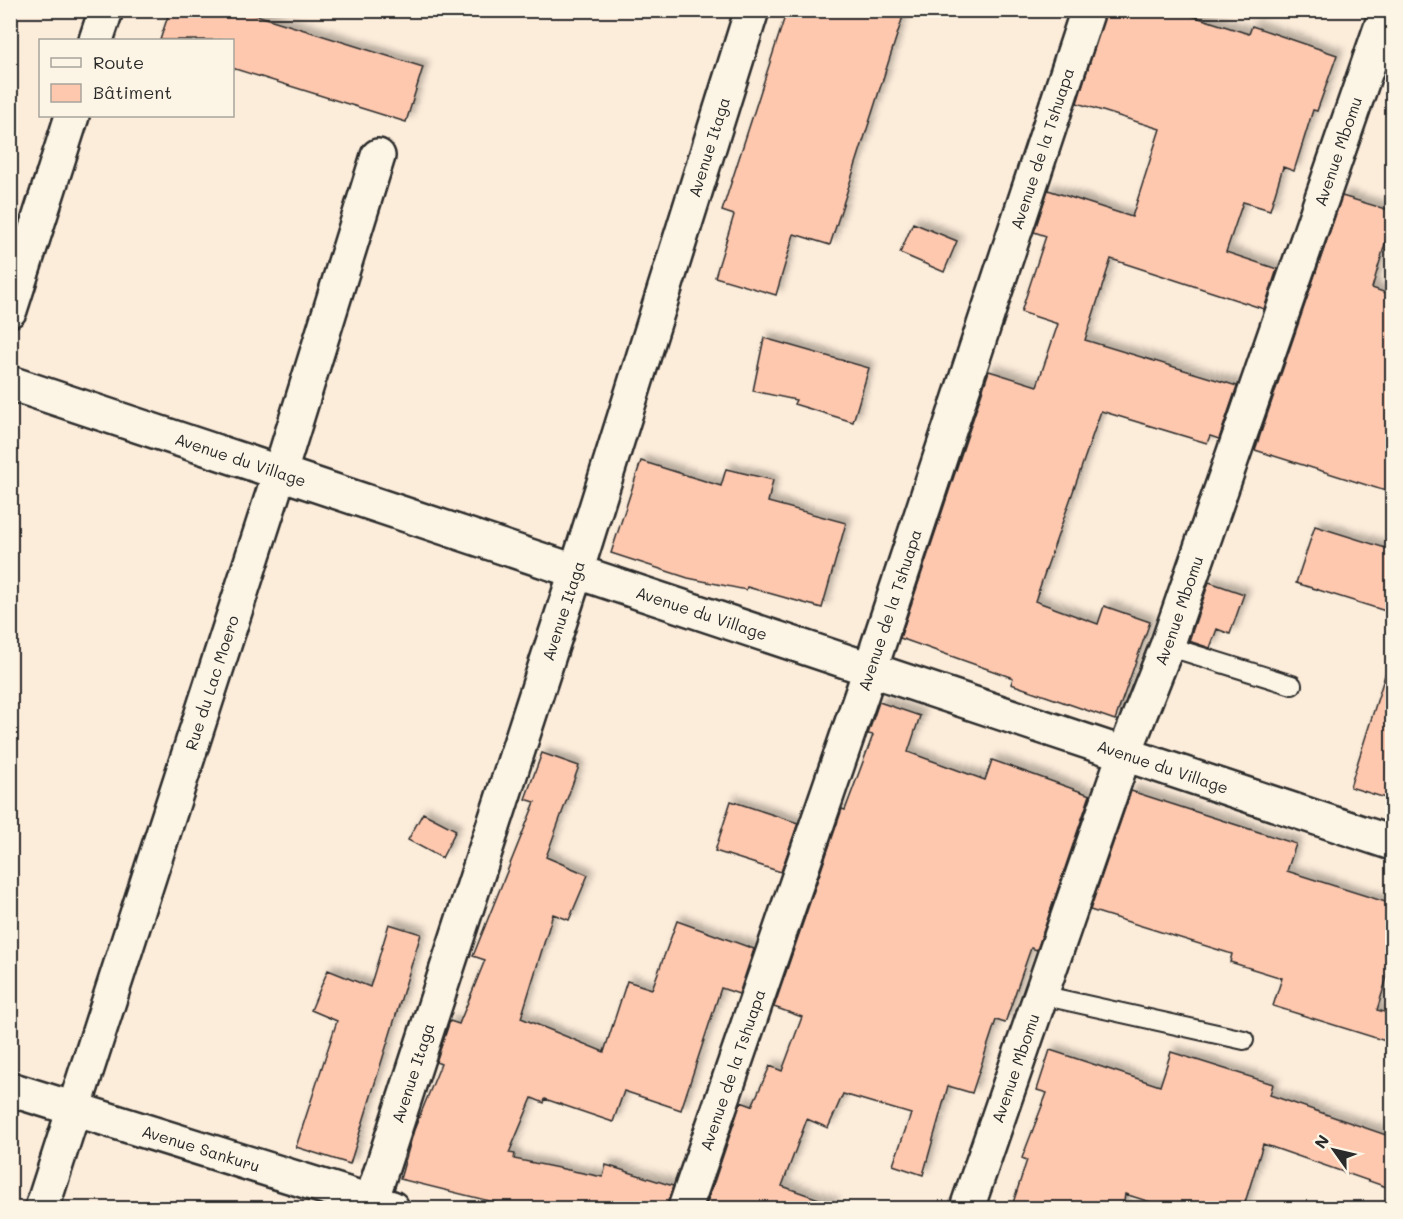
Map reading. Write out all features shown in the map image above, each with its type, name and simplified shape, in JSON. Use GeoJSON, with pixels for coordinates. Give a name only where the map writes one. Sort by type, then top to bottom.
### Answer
{"type":"FeatureCollection","features":[{"type":"Feature","properties":{"kind":"street"},"geometry":{"type":"LineString","coordinates":[[96,39],[106,10]]}},
{"type":"Feature","properties":{"kind":"street","name":"Avenue Itaga"},"geometry":{"type":"LineString","coordinates":[[377,1206],[752,10]]}},
{"type":"Feature","properties":{"kind":"street","name":"Avenue de la Tshuapa"},"geometry":{"type":"LineString","coordinates":[[685,1209],[870,670],[1088,10]]}},
{"type":"Feature","properties":{"kind":"street","name":"Avenue Mbomu"},"geometry":{"type":"LineString","coordinates":[[967,1209],[1125,752],[1167,646],[1387,10]]}},
{"type":"Feature","properties":{"kind":"street"},"geometry":{"type":"LineString","coordinates":[[10,310],[72,117]]}},
{"type":"Feature","properties":{"kind":"street","name":"Rue du Lac Moero"},"geometry":{"type":"LineString","coordinates":[[42,1209],[280,472],[378,156]]}},
{"type":"Feature","properties":{"kind":"street","name":"Avenue du Village"},"geometry":{"type":"LineString","coordinates":[[10,383],[870,670],[1125,752],[1392,843]]}},
{"type":"Feature","properties":{"kind":"street","name":"Avenue Sankuru"},"geometry":{"type":"LineString","coordinates":[[10,1089],[377,1206]]}},
{"type":"Feature","properties":{"kind":"lane"},"geometry":{"type":"LineString","coordinates":[[1167,646],[1292,685]]}},
{"type":"Feature","properties":{"kind":"lane"},"geometry":{"type":"LineString","coordinates":[[1041,995],[1244,1040]]}},
{"type":"Feature","properties":{"kind":"building"},"geometry":{"type":"Polygon","coordinates":[[[170,10],[240,10],[423,67],[406,122],[234,69],[234,39],[160,39],[170,10]]]}},
{"type":"Feature","properties":{"kind":"building"},"geometry":{"type":"Polygon","coordinates":[[[787,10],[905,10],[830,245],[794,234],[776,295],[715,277],[734,215],[722,211],[787,10]]]}},
{"type":"Feature","properties":{"kind":"building"},"geometry":{"type":"Polygon","coordinates":[[[1106,10],[1174,10],[1249,34],[1252,26],[1337,55],[1317,111],[1313,110],[1294,171],[1283,167],[1270,210],[1243,202],[1226,252],[1277,269],[1264,309],[1111,259],[1085,340],[1237,386],[1219,439],[1210,436],[1207,443],[1101,411],[1035,601],[1098,624],[1104,606],[1150,622],[1115,720],[1011,684],[1013,678],[900,638],[989,371],[1037,386],[1058,324],[1021,312],[1046,236],[1034,232],[1048,190],[1132,217],[1160,129],[1077,103],[1106,10]]]}},
{"type":"Feature","properties":{"kind":"building"},"geometry":{"type":"Polygon","coordinates":[[[1342,196],[1392,211],[1392,220],[1372,288],[1392,295],[1392,493],[1255,450],[1342,196]]]}},
{"type":"Feature","properties":{"kind":"building"},"geometry":{"type":"Polygon","coordinates":[[[913,223],[957,241],[944,272],[900,253],[913,223]]]}},
{"type":"Feature","properties":{"kind":"building"},"geometry":{"type":"Polygon","coordinates":[[[764,338],[869,368],[853,422],[794,404],[796,400],[753,391],[764,338]]]}},
{"type":"Feature","properties":{"kind":"building"},"geometry":{"type":"Polygon","coordinates":[[[641,461],[721,486],[726,469],[773,480],[768,502],[846,523],[822,608],[747,587],[746,590],[688,578],[611,553],[641,461]]]}},
{"type":"Feature","properties":{"kind":"building"},"geometry":{"type":"Polygon","coordinates":[[[1315,526],[1392,550],[1392,613],[1296,583],[1315,526]]]}},
{"type":"Feature","properties":{"kind":"building"},"geometry":{"type":"Polygon","coordinates":[[[1209,582],[1244,594],[1230,634],[1217,629],[1210,648],[1189,641],[1209,582]]]}},
{"type":"Feature","properties":{"kind":"building"},"geometry":{"type":"Polygon","coordinates":[[[1386,672],[1392,673],[1392,800],[1350,787],[1386,672]]]}},
{"type":"Feature","properties":{"kind":"building"},"geometry":{"type":"Polygon","coordinates":[[[879,702],[920,716],[908,752],[985,780],[992,760],[1090,795],[1037,950],[1031,948],[1005,1023],[996,1020],[972,1093],[948,1086],[923,1175],[893,1165],[911,1114],[843,1094],[828,1128],[807,1119],[782,1186],[833,1204],[832,1209],[705,1209],[741,1102],[752,1106],[770,1066],[782,1071],[802,1017],[774,1007],[842,809],[845,810],[873,735],[868,734],[879,702]]]}},
{"type":"Feature","properties":{"kind":"building"},"geometry":{"type":"Polygon","coordinates":[[[542,753],[579,766],[546,857],[588,875],[569,920],[553,914],[521,1018],[604,1052],[627,981],[652,989],[677,921],[754,949],[739,994],[721,988],[681,1110],[624,1091],[613,1122],[545,1099],[544,1103],[532,1098],[509,1153],[515,1154],[514,1159],[603,1177],[606,1165],[673,1186],[667,1209],[522,1209],[400,1179],[414,1130],[441,1064],[436,1062],[450,1021],[459,1024],[485,960],[473,956],[535,802],[525,799],[542,753]]]}},
{"type":"Feature","properties":{"kind":"building"},"geometry":{"type":"Polygon","coordinates":[[[1131,791],[1296,844],[1287,871],[1392,904],[1392,924],[1385,950],[1392,952],[1392,961],[1377,1010],[1392,1014],[1392,1043],[1273,1006],[1282,978],[1230,962],[1232,954],[1090,910],[1131,791]]]}},
{"type":"Feature","properties":{"kind":"building"},"geometry":{"type":"Polygon","coordinates":[[[731,801],[798,823],[781,872],[715,851],[731,801]]]}},
{"type":"Feature","properties":{"kind":"building"},"geometry":{"type":"Polygon","coordinates":[[[423,813],[456,830],[442,858],[408,840],[423,813]]]}},
{"type":"Feature","properties":{"kind":"building"},"geometry":{"type":"Polygon","coordinates":[[[389,924],[421,934],[350,1164],[296,1147],[337,1021],[311,1010],[328,970],[370,987],[389,924]]]}},
{"type":"Feature","properties":{"kind":"building"},"geometry":{"type":"Polygon","coordinates":[[[1050,1050],[1160,1086],[1171,1052],[1273,1084],[1270,1095],[1392,1137],[1392,1189],[1263,1144],[1243,1209],[1172,1209],[1125,1194],[1123,1209],[1011,1209],[1027,1160],[1022,1158],[1047,1093],[1037,1090],[1050,1050]]]}}]}
